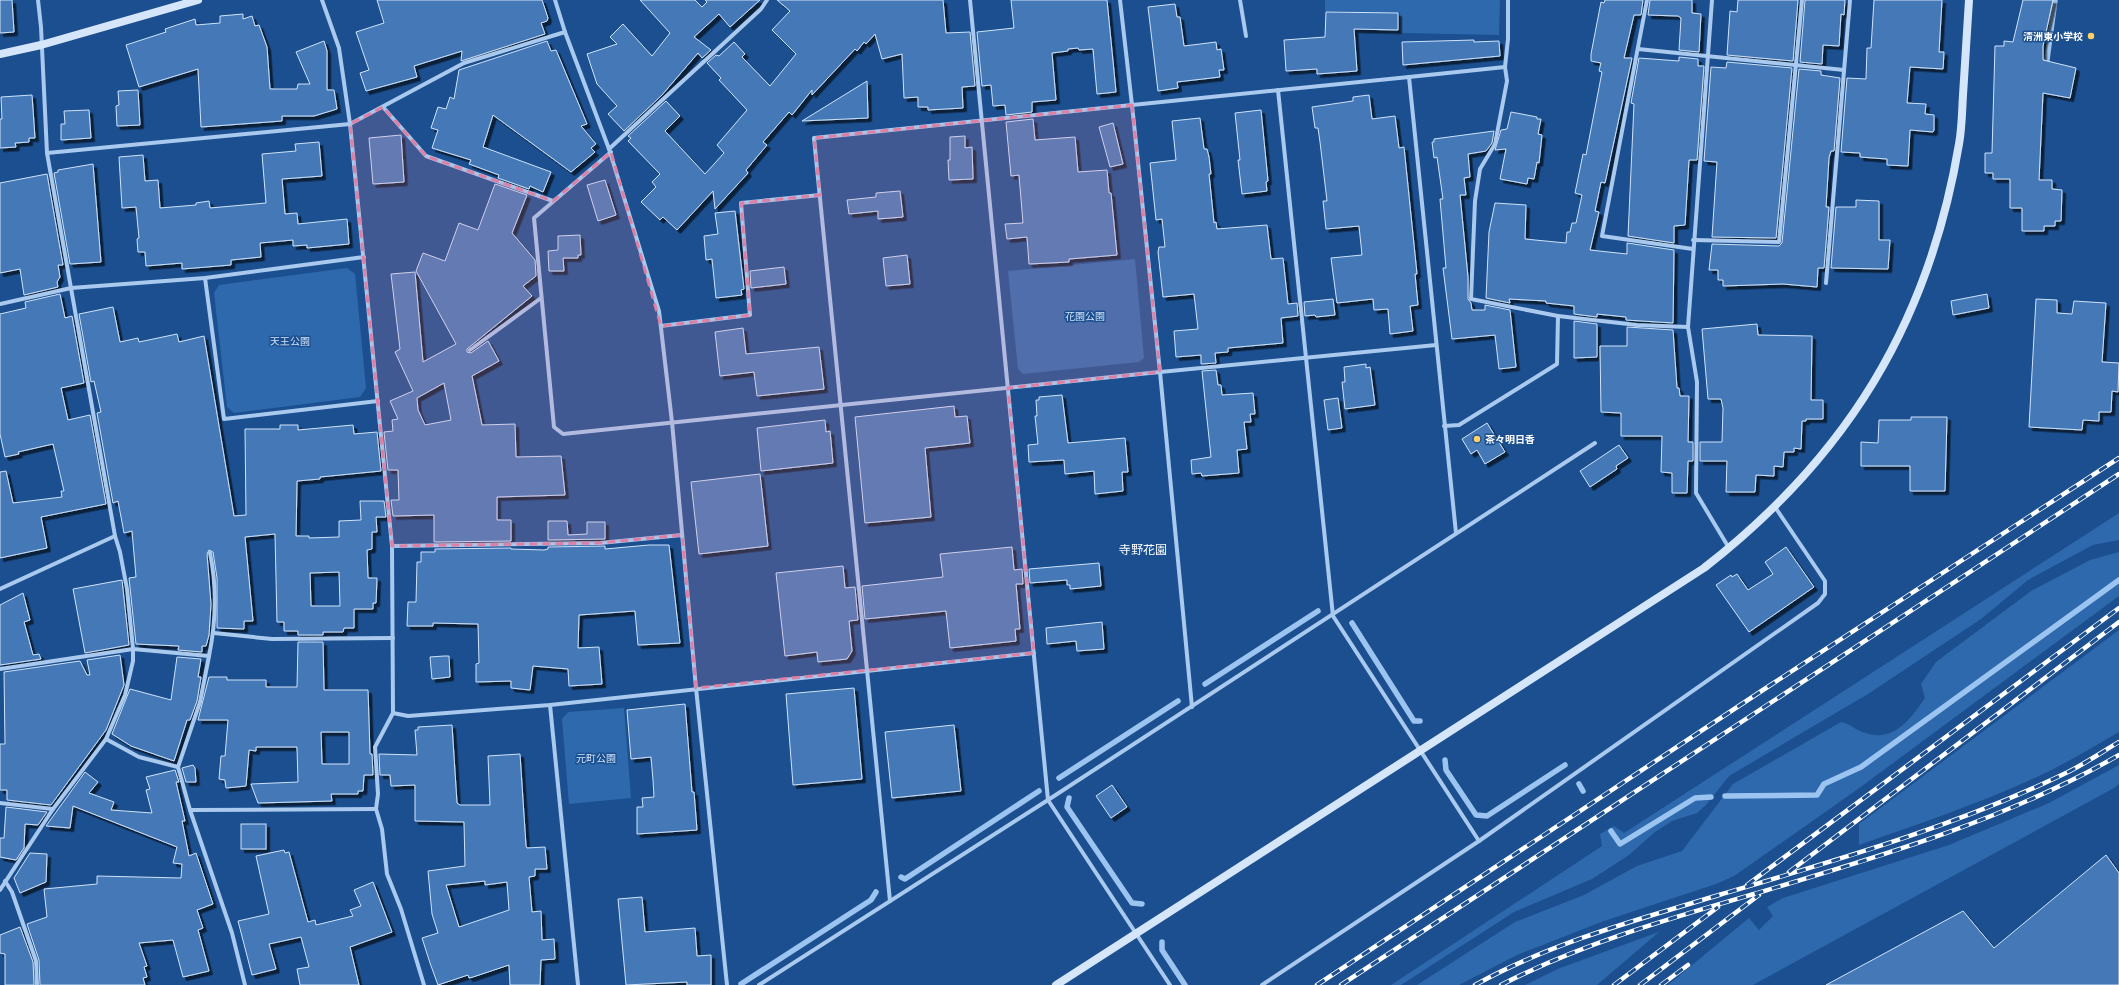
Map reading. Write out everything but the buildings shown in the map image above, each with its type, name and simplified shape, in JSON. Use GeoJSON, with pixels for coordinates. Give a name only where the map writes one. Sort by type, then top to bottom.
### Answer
{"type":"FeatureCollection","features":[{"type":"Feature","properties":{"kind":"street"},"geometry":{"type":"LineString","coordinates":[[0,890],[53,809],[106,739],[125,694],[133,661],[126,589],[120,552],[47,153],[38,0]]}},
{"type":"Feature","properties":{"kind":"street"},"geometry":{"type":"LineString","coordinates":[[0,54],[41,45],[198,0]]}},
{"type":"Feature","properties":{"kind":"street"},"geometry":{"type":"LineString","coordinates":[[322,0],[339,48],[350,124],[392,546],[393,713],[375,747],[378,794],[376,810],[382,829],[387,874],[401,909],[424,985]]}},
{"type":"Feature","properties":{"kind":"street"},"geometry":{"type":"LineString","coordinates":[[555,0],[564,32],[610,151],[659,311],[672,422],[696,688],[728,985]]}},
{"type":"Feature","properties":{"kind":"street"},"geometry":{"type":"LineString","coordinates":[[767,0],[762,8],[610,151],[534,218],[554,427],[563,434],[841,404],[1436,345]]}},
{"type":"Feature","properties":{"kind":"street"},"geometry":{"type":"LineString","coordinates":[[970,0],[1048,800],[1170,985]]}},
{"type":"Feature","properties":{"kind":"street"},"geometry":{"type":"LineString","coordinates":[[1120,0],[1160,372],[1192,706]]}},
{"type":"Feature","properties":{"kind":"street"},"geometry":{"type":"LineString","coordinates":[[1240,0],[1246,36]]}},
{"type":"Feature","properties":{"kind":"street"},"geometry":{"type":"LineString","coordinates":[[1508,0],[1508,39],[1505,67],[1508,81],[1495,144],[1480,169],[1475,201],[1471,299],[1558,316],[1637,325],[1688,327]]}},
{"type":"Feature","properties":{"kind":"street"},"geometry":{"type":"LineString","coordinates":[[1647,0],[1602,236],[1693,249]]}},
{"type":"Feature","properties":{"kind":"street"},"geometry":{"type":"LineString","coordinates":[[1712,0],[1693,240],[1688,327],[1697,382],[1696,493],[1730,549]]}},
{"type":"Feature","properties":{"kind":"street"},"geometry":{"type":"LineString","coordinates":[[1693,240],[1779,242],[1802,0]]}},
{"type":"Feature","properties":{"kind":"street"},"geometry":{"type":"LineString","coordinates":[[1826,282],[1850,0]]}},
{"type":"Feature","properties":{"kind":"street"},"geometry":{"type":"LineString","coordinates":[[1056,985],[1704,568],[1730,549],[1775,507],[1834,442],[1869,391],[1913,308],[1929,266],[1946,210],[1960,142],[1969,0]]}},
{"type":"Feature","properties":{"kind":"street"},"geometry":{"type":"LineString","coordinates":[[47,153],[350,124],[464,63],[564,32]]}},
{"type":"Feature","properties":{"kind":"street"},"geometry":{"type":"LineString","coordinates":[[1638,49],[1707,58],[1844,70]]}},
{"type":"Feature","properties":{"kind":"street"},"geometry":{"type":"LineString","coordinates":[[890,901],[814,138],[1505,67]]}},
{"type":"Feature","properties":{"kind":"street"},"geometry":{"type":"LineString","coordinates":[[1409,77],[1456,533]]}},
{"type":"Feature","properties":{"kind":"street"},"geometry":{"type":"LineString","coordinates":[[1278,90],[1333,616],[1421,750],[1479,842]]}},
{"type":"Feature","properties":{"kind":"street"},"geometry":{"type":"LineString","coordinates":[[383,107],[426,156],[553,201]]}},
{"type":"Feature","properties":{"kind":"street"},"geometry":{"type":"LineString","coordinates":[[661,326],[750,316],[741,203],[820,195]]}},
{"type":"Feature","properties":{"kind":"street"},"geometry":{"type":"LineString","coordinates":[[0,304],[71,288],[204,278],[364,258]]}},
{"type":"Feature","properties":{"kind":"street"},"geometry":{"type":"LineString","coordinates":[[204,278],[224,419],[378,401]]}},
{"type":"Feature","properties":{"kind":"street"},"geometry":{"type":"LineString","coordinates":[[470,350],[541,298]]}},
{"type":"Feature","properties":{"kind":"street"},"geometry":{"type":"LineString","coordinates":[[1444,426],[1459,425],[1557,364],[1558,316]]}},
{"type":"Feature","properties":{"kind":"street"},"geometry":{"type":"LineString","coordinates":[[759,985],[1333,616],[1456,533],[1595,443]]}},
{"type":"Feature","properties":{"kind":"street"},"geometry":{"type":"LineString","coordinates":[[1262,985],[1479,842],[1818,604],[1825,594],[1825,581],[1775,507]]}},
{"type":"Feature","properties":{"kind":"street"},"geometry":{"type":"LineString","coordinates":[[392,546],[600,543],[682,535]]}},
{"type":"Feature","properties":{"kind":"street"},"geometry":{"type":"LineString","coordinates":[[0,589],[116,536]]}},
{"type":"Feature","properties":{"kind":"street"},"geometry":{"type":"LineString","coordinates":[[210,553],[215,576],[214,633],[200,702],[178,767],[190,810],[232,933],[245,985]]}},
{"type":"Feature","properties":{"kind":"street"},"geometry":{"type":"LineString","coordinates":[[214,633],[272,639],[393,638]]}},
{"type":"Feature","properties":{"kind":"street"},"geometry":{"type":"LineString","coordinates":[[0,669],[133,649],[209,656]]}},
{"type":"Feature","properties":{"kind":"street"},"geometry":{"type":"LineString","coordinates":[[393,713],[408,716],[550,705],[696,688],[1034,653]]}},
{"type":"Feature","properties":{"kind":"street"},"geometry":{"type":"LineString","coordinates":[[550,705],[578,985]]}},
{"type":"Feature","properties":{"kind":"street"},"geometry":{"type":"LineString","coordinates":[[106,739],[139,757],[178,767]]}},
{"type":"Feature","properties":{"kind":"street"},"geometry":{"type":"LineString","coordinates":[[0,803],[53,809]]}},
{"type":"Feature","properties":{"kind":"street"},"geometry":{"type":"LineString","coordinates":[[190,810],[376,810]]}},
{"type":"Feature","properties":{"kind":"street"},"geometry":{"type":"LineString","coordinates":[[5,881],[12,892],[36,961],[37,985]]}},
{"type":"Feature","properties":{"kind":"highlighted area"},"geometry":{"type":"Polygon","coordinates":[[[1132,105],[1160,372],[1008,388],[1034,653],[696,688],[682,535],[600,543],[392,546],[350,124],[383,107],[426,156],[553,201],[611,152],[661,326],[750,315],[741,203],[820,195],[814,138],[1132,105]]]}},
{"type":"Feature","properties":{"kind":"green space"},"geometry":{"type":"Polygon","coordinates":[[[1325,0],[1500,0],[1499,35],[1400,33],[1400,13],[1325,11],[1325,0]]]}},
{"type":"Feature","properties":{"kind":"green space","name":"花園公園"},"geometry":{"type":"Polygon","coordinates":[[[1135,259],[1144,358],[1139,362],[1023,374],[1018,369],[1008,271],[1135,259]]]}},
{"type":"Feature","properties":{"kind":"green space","name":"天王公園"},"geometry":{"type":"Polygon","coordinates":[[[347,268],[355,274],[366,388],[360,397],[234,413],[227,407],[214,293],[219,285],[347,268]]]}},
{"type":"Feature","properties":{"kind":"green space"},"geometry":{"type":"Polygon","coordinates":[[[2119,513],[2119,540],[2093,545],[2028,580],[1981,619],[1868,694],[1729,776],[1706,805],[1697,813],[1672,821],[1655,832],[1629,855],[1592,879],[1514,912],[1401,985],[1391,985],[1602,846],[1600,834],[1614,826],[1624,833],[2119,513]]]}},
{"type":"Feature","properties":{"kind":"green space"},"geometry":{"type":"Polygon","coordinates":[[[2119,552],[2119,596],[1858,789],[1734,876],[1716,884],[1604,921],[1517,955],[1459,985],[1417,985],[1515,922],[1584,895],[1637,866],[1682,851],[1733,784],[1841,722],[1849,724],[1860,731],[1871,735],[1890,733],[1913,715],[1925,698],[1921,684],[1936,662],[2031,591],[2090,560],[2119,552]]]}},
{"type":"Feature","properties":{"kind":"green space"},"geometry":{"type":"Polygon","coordinates":[[[2119,630],[2119,732],[2060,766],[2017,786],[1950,813],[1859,845],[1859,824],[2119,630]]]}},
{"type":"Feature","properties":{"kind":"green space","name":"元町公園"},"geometry":{"type":"Polygon","coordinates":[[[624,708],[631,798],[569,804],[562,719],[568,712],[624,708]]]}},
{"type":"Feature","properties":{"kind":"green space"},"geometry":{"type":"Polygon","coordinates":[[[2119,765],[2119,784],[2114,788],[1753,985],[1668,985],[1749,918],[1759,930],[1773,916],[1767,907],[1783,898],[1949,845],[2049,803],[2119,765]]]}},
{"type":"Feature","properties":{"kind":"green space"},"geometry":{"type":"Polygon","coordinates":[[[1659,932],[1597,985],[1525,985],[1560,968],[1659,932]]]}},
{"type":"Feature","properties":{"kind":"waterway"},"geometry":{"type":"LineString","coordinates":[[2046,67],[2055,0]]}},
{"type":"Feature","properties":{"kind":"waterway"},"geometry":{"type":"LineString","coordinates":[[1725,796],[1817,795],[1824,784],[1861,767],[2119,580]]}},
{"type":"Feature","properties":{"kind":"waterway"},"geometry":{"type":"LineString","coordinates":[[1205,684],[1318,611]]}},
{"type":"Feature","properties":{"kind":"waterway"},"geometry":{"type":"LineString","coordinates":[[1352,623],[1414,721],[1420,721]]}},
{"type":"Feature","properties":{"kind":"waterway"},"geometry":{"type":"LineString","coordinates":[[1059,778],[1178,701]]}},
{"type":"Feature","properties":{"kind":"waterway"},"geometry":{"type":"LineString","coordinates":[[1445,760],[1446,770],[1476,815],[1487,816],[1565,765]]}},
{"type":"Feature","properties":{"kind":"waterway"},"geometry":{"type":"LineString","coordinates":[[1579,784],[1583,791]]}},
{"type":"Feature","properties":{"kind":"waterway"},"geometry":{"type":"LineString","coordinates":[[901,877],[905,879],[1039,791]]}},
{"type":"Feature","properties":{"kind":"waterway"},"geometry":{"type":"LineString","coordinates":[[1611,831],[1620,844],[1695,798],[1711,797]]}},
{"type":"Feature","properties":{"kind":"waterway"},"geometry":{"type":"LineString","coordinates":[[1069,798],[1067,807],[1132,903],[1142,904]]}},
{"type":"Feature","properties":{"kind":"waterway"},"geometry":{"type":"LineString","coordinates":[[741,984],[871,900],[876,892]]}},
{"type":"Feature","properties":{"kind":"waterway"},"geometry":{"type":"LineString","coordinates":[[1162,942],[1162,950],[1185,985]]}},
{"type":"Feature","properties":{"kind":"railway"},"geometry":{"type":"LineString","coordinates":[[1317,985],[1766,688],[2119,458]]}},
{"type":"Feature","properties":{"kind":"railway"},"geometry":{"type":"LineString","coordinates":[[1341,985],[2119,474]]}},
{"type":"Feature","properties":{"kind":"railway"},"geometry":{"type":"LineString","coordinates":[[1747,885],[2119,608]]}},
{"type":"Feature","properties":{"kind":"railway"},"geometry":{"type":"LineString","coordinates":[[1789,872],[2119,622]]}},
{"type":"Feature","properties":{"kind":"railway"},"geometry":{"type":"LineString","coordinates":[[1475,985],[1534,957],[1594,934],[1896,841],[1983,809],[2068,772],[2119,742]]}},
{"type":"Feature","properties":{"kind":"railway"},"geometry":{"type":"LineString","coordinates":[[1501,985],[1562,957],[1625,934],[1894,851],[1987,818],[2032,799],[2119,755]]}},
{"type":"Feature","properties":{"kind":"railway"},"geometry":{"type":"LineString","coordinates":[[1640,985],[1759,895]]}},
{"type":"Feature","properties":{"kind":"railway"},"geometry":{"type":"LineString","coordinates":[[1614,985],[1718,907]]}},
{"type":"Feature","properties":{"kind":"railway"},"geometry":{"type":"LineString","coordinates":[[1661,985],[1688,965]]}},
{"type":"Feature","properties":{"kind":"place","name":"清洲東小学校"},"geometry":{"type":"Point","coordinates":[2091,36]}},
{"type":"Feature","properties":{"kind":"place","name":"茶々明日香"},"geometry":{"type":"Point","coordinates":[1477,439]}},
{"type":"Feature","properties":{"kind":"district","name":"寺野花園"},"geometry":{"type":"Point","coordinates":[1143,550]}}]}
